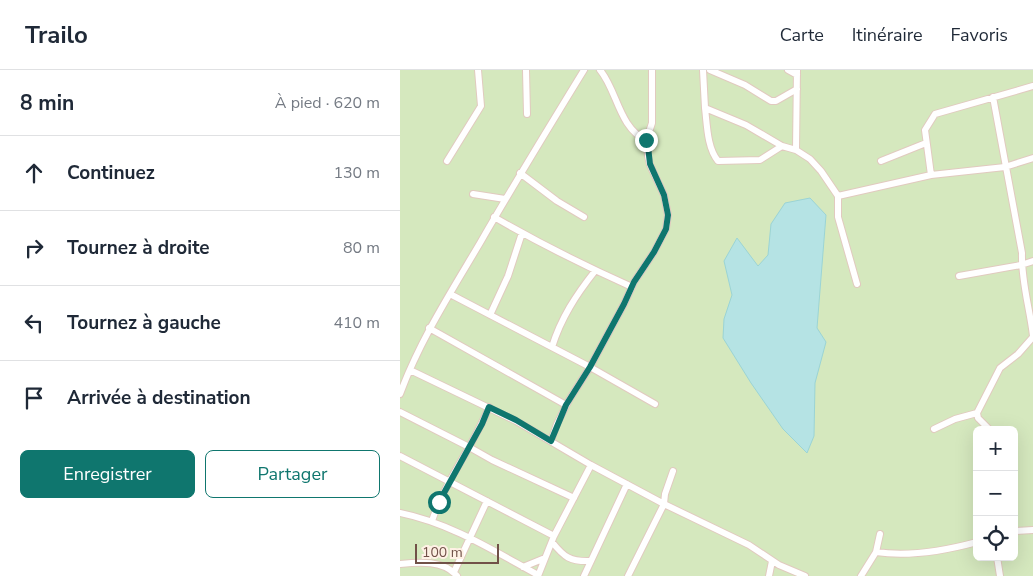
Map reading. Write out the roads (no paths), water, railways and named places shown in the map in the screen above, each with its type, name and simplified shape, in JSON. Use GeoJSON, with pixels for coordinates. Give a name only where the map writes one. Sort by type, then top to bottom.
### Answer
{"type":"FeatureCollection","features":[{"type":"Feature","properties":{"kind":"street"},"geometry":{"type":"LineString","coordinates":[[448,161],[481,106],[478,70]]}},
{"type":"Feature","properties":{"kind":"street"},"geometry":{"type":"LineString","coordinates":[[526,70],[527,114]]}},
{"type":"Feature","properties":{"kind":"street"},"geometry":{"type":"LineString","coordinates":[[400,391],[429,328],[520,173],[584,70]]}},
{"type":"Feature","properties":{"kind":"street"},"geometry":{"type":"LineString","coordinates":[[600,70],[609,81],[623,117],[638,135],[646,140],[647,138]]}},
{"type":"Feature","properties":{"kind":"street"},"geometry":{"type":"LineString","coordinates":[[551,441],[566,405],[590,367],[632,287],[654,252],[668,222],[664,195],[650,164],[647,138],[652,123],[652,70]]}},
{"type":"Feature","properties":{"kind":"street"},"geometry":{"type":"LineString","coordinates":[[704,70],[705,108],[710,142],[718,161],[760,160],[782,146]]}},
{"type":"Feature","properties":{"kind":"street"},"geometry":{"type":"LineString","coordinates":[[710,70],[745,85],[771,101],[776,101],[797,89]]}},
{"type":"Feature","properties":{"kind":"street"},"geometry":{"type":"LineString","coordinates":[[788,70],[797,73],[796,150]]}},
{"type":"Feature","properties":{"kind":"street"},"geometry":{"type":"LineString","coordinates":[[931,175],[925,130],[935,114],[1033,86]]}},
{"type":"Feature","properties":{"kind":"street"},"geometry":{"type":"LineString","coordinates":[[977,414],[1000,368],[1018,354],[1033,337],[1021,265],[1022,254],[993,97]]}},
{"type":"Feature","properties":{"kind":"street"},"geometry":{"type":"LineString","coordinates":[[705,108],[758,132],[782,146],[796,150],[822,171],[838,196],[838,218],[857,284]]}},
{"type":"Feature","properties":{"kind":"street"},"geometry":{"type":"LineString","coordinates":[[881,161],[926,142]]}},
{"type":"Feature","properties":{"kind":"street"},"geometry":{"type":"LineString","coordinates":[[838,196],[931,175],[1006,167],[1033,158]]}},
{"type":"Feature","properties":{"kind":"street"},"geometry":{"type":"LineString","coordinates":[[520,173],[557,201],[584,216]]}},
{"type":"Feature","properties":{"kind":"street"},"geometry":{"type":"LineString","coordinates":[[473,194],[505,198]]}},
{"type":"Feature","properties":{"kind":"street"},"geometry":{"type":"LineString","coordinates":[[494,217],[595,271],[632,287]]}},
{"type":"Feature","properties":{"kind":"street"},"geometry":{"type":"LineString","coordinates":[[490,315],[508,276],[522,233]]}},
{"type":"Feature","properties":{"kind":"street"},"geometry":{"type":"LineString","coordinates":[[959,276],[1021,265],[1033,261]]}},
{"type":"Feature","properties":{"kind":"street"},"geometry":{"type":"LineString","coordinates":[[552,347],[558,327],[567,310],[595,271]]}},
{"type":"Feature","properties":{"kind":"street"},"geometry":{"type":"LineString","coordinates":[[450,294],[590,367],[655,404]]}},
{"type":"Feature","properties":{"kind":"street"},"geometry":{"type":"LineString","coordinates":[[429,328],[566,405]]}},
{"type":"Feature","properties":{"kind":"street"},"geometry":{"type":"LineString","coordinates":[[410,370],[516,420],[591,465],[664,504],[749,545],[772,561],[805,576]]}},
{"type":"Feature","properties":{"kind":"street"},"geometry":{"type":"LineString","coordinates":[[432,521],[439,502],[482,424],[489,407]]}},
{"type":"Feature","properties":{"kind":"street"},"geometry":{"type":"LineString","coordinates":[[400,412],[498,463],[574,498]]}},
{"type":"Feature","properties":{"kind":"street"},"geometry":{"type":"LineString","coordinates":[[934,429],[955,419],[977,414]]}},
{"type":"Feature","properties":{"kind":"street"},"geometry":{"type":"LineString","coordinates":[[977,414],[978,418],[986,426]]}},
{"type":"Feature","properties":{"kind":"street"},"geometry":{"type":"LineString","coordinates":[[400,456],[487,501],[553,539],[559,551],[570,560],[578,562],[591,561]]}},
{"type":"Feature","properties":{"kind":"street"},"geometry":{"type":"LineString","coordinates":[[400,513],[432,521],[469,538],[538,576],[553,539],[591,465]]}},
{"type":"Feature","properties":{"kind":"street"},"geometry":{"type":"LineString","coordinates":[[631,575],[664,504],[665,494],[673,471]]}},
{"type":"Feature","properties":{"kind":"street"},"geometry":{"type":"LineString","coordinates":[[584,576],[627,484]]}},
{"type":"Feature","properties":{"kind":"street"},"geometry":{"type":"LineString","coordinates":[[400,564],[430,563],[450,569],[456,574],[469,538],[487,501]]}},
{"type":"Feature","properties":{"kind":"street"},"geometry":{"type":"LineString","coordinates":[[1018,531],[1033,530]]}},
{"type":"Feature","properties":{"kind":"street"},"geometry":{"type":"LineString","coordinates":[[861,576],[876,552],[880,534]]}},
{"type":"Feature","properties":{"kind":"street"},"geometry":{"type":"LineString","coordinates":[[876,552],[888,554],[933,552],[973,543]]}},
{"type":"Feature","properties":{"kind":"street"},"geometry":{"type":"LineString","coordinates":[[523,567],[545,558]]}},
{"type":"Feature","properties":{"kind":"street"},"geometry":{"type":"LineString","coordinates":[[769,576],[772,561]]}},
{"type":"Feature","properties":{"kind":"street"},"geometry":{"type":"LineString","coordinates":[[997,561],[1000,576]]}},
{"type":"Feature","properties":{"kind":"water"},"geometry":{"type":"Polygon","coordinates":[[[810,198],[826,215],[817,328],[826,342],[815,383],[814,436],[807,453],[783,429],[723,338],[724,319],[732,295],[724,261],[737,238],[758,266],[768,255],[771,224],[785,203],[810,198]]]}}]}
